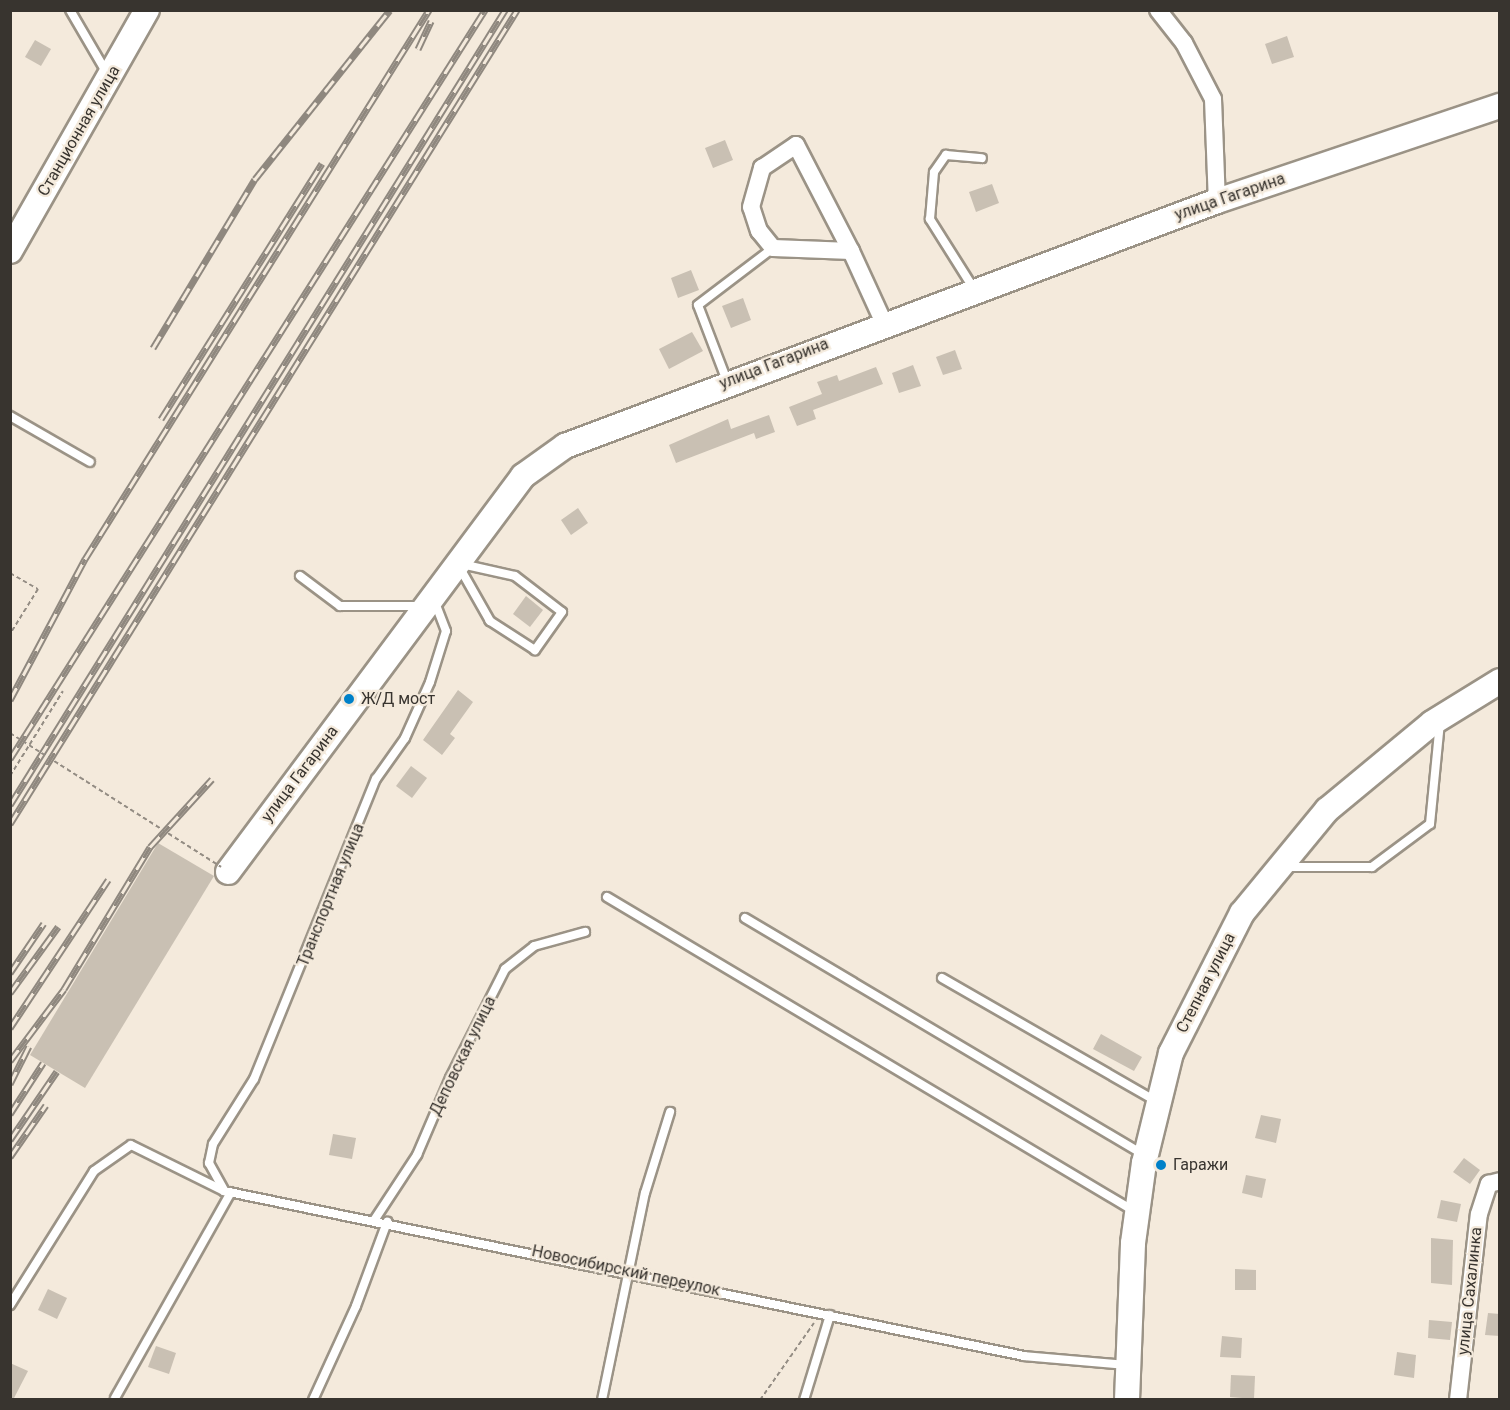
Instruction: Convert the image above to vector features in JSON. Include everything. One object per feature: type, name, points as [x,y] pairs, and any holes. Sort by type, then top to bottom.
[{"type":"street","name":"Станционная улица","points":[[13,241],[147,10]]},
{"type":"street","points":[[1158,10],[1184,43],[1213,99],[1217,201]]},
{"type":"street","name":"улица Гагарина","points":[[224,870],[523,476],[565,446],[884,323],[1217,201],[1500,106]]},
{"type":"street","points":[[851,250],[773,248],[759,231],[751,207],[762,168],[796,145],[851,250],[884,323]]},
{"type":"street","name":"Степная улица","points":[[1128,1400],[1137,1213],[1146,1156],[1171,1053],[1242,913],[1328,810],[1441,717],[1500,681]]},
{"type":"street","name":"улица Сахалинка","points":[[1458,1400],[1479,1215],[1494,1183]]},
{"type":"lane","points":[[70,10],[109,78]]},
{"type":"lane","points":[[974,290],[930,219],[934,172],[946,155],[982,158]]},
{"type":"lane","points":[[727,382],[698,305],[773,248]]},
{"type":"lane","points":[[10,416],[90,462]]},
{"type":"lane","points":[[457,563],[515,576],[562,612],[535,650],[490,621],[457,563]]},
{"type":"lane","points":[[300,576],[340,606],[429,601]]},
{"type":"lane","name":"Транспортная улица","points":[[227,1191],[209,1163],[213,1144],[255,1079],[376,779],[405,738],[430,682],[446,631],[429,601]]},
{"type":"lane","points":[[1280,867],[1372,867],[1430,824],[1441,717]]},
{"type":"lane","points":[[608,897],[1137,1213]]},
{"type":"lane","points":[[745,918],[1146,1156]]},
{"type":"lane","name":"Деповская улица","points":[[375,1219],[417,1155],[505,969],[534,946],[585,932]]},
{"type":"lane","points":[[942,978],[1159,1102]]},
{"type":"lane","points":[[602,1400],[632,1272],[645,1193],[670,1113]]},
{"type":"lane","name":"Новосибирский переулок","points":[[10,1305],[94,1171],[131,1145],[227,1191],[632,1272],[1024,1356],[1130,1365]]},
{"type":"lane","points":[[115,1398],[227,1191]]},
{"type":"lane","points":[[312,1400],[356,1306],[387,1222]]},
{"type":"lane","points":[[804,1400],[826,1314]]},
{"type":"path","points":[[10,573],[38,589],[10,634]]},
{"type":"path","points":[[10,625],[15,627]]},
{"type":"path","points":[[10,776],[63,691]]},
{"type":"path","points":[[10,733],[224,870]]},
{"type":"path","points":[[760,1400],[826,1314]]},
{"type":"building","points":[[1287,36],[1294,57],[1272,64],[1265,44]]},
{"type":"building","points":[[35,40],[51,49],[41,66],[25,57]]},
{"type":"building","points":[[725,140],[733,160],[713,168],[705,148]]},
{"type":"building","points":[[992,184],[999,203],[976,212],[969,192]]},
{"type":"building","points":[[691,270],[699,290],[678,298],[671,278]]},
{"type":"building","points":[[743,298],[751,320],[731,328],[722,306]]},
{"type":"building","points":[[692,332],[703,351],[669,369],[659,349]]},
{"type":"building","points":[[955,350],[962,369],[943,375],[936,357]]},
{"type":"building","points":[[913,365],[921,386],[899,393],[892,373]]},
{"type":"building","points":[[876,367],[883,384],[813,410],[816,419],[797,426],[789,407],[822,394],[817,382],[837,375],[839,381]]},
{"type":"building","points":[[769,415],[775,432],[756,439],[754,433],[676,463],[669,445],[728,419],[731,429]]},
{"type":"building","points":[[578,508],[588,523],[571,535],[561,520]]},
{"type":"building","points":[[526,596],[543,610],[530,627],[513,614]]},
{"type":"building","points":[[458,690],[473,702],[450,734],[455,738],[442,755],[423,740]]},
{"type":"building","points":[[411,766],[427,778],[412,798],[396,786]]},
{"type":"building","points":[[158,843],[214,876],[85,1088],[30,1055]]},
{"type":"building","points":[[1101,1034],[1142,1057],[1134,1071],[1093,1049]]},
{"type":"building","points":[[1261,1115],[1281,1119],[1276,1143],[1255,1138]]},
{"type":"building","points":[[333,1134],[356,1138],[352,1159],[329,1155]]},
{"type":"building","points":[[1464,1158],[1480,1170],[1470,1184],[1453,1172]]},
{"type":"building","points":[[1246,1175],[1266,1179],[1262,1198],[1242,1193]]},
{"type":"building","points":[[1441,1200],[1461,1204],[1457,1222],[1437,1218]]},
{"type":"building","points":[[1431,1238],[1453,1240],[1452,1285],[1431,1283]]},
{"type":"building","points":[[1235,1269],[1256,1270],[1256,1290],[1235,1290]]},
{"type":"building","points":[[48,1289],[67,1298],[57,1319],[38,1310]]},
{"type":"building","points":[[1488,1313],[1500,1314],[1500,1336],[1485,1335]]},
{"type":"building","points":[[1429,1320],[1452,1322],[1450,1340],[1428,1338]]},
{"type":"building","points":[[1222,1336],[1242,1338],[1241,1358],[1220,1357]]},
{"type":"building","points":[[156,1346],[176,1353],[169,1374],[148,1367]]},
{"type":"building","points":[[1397,1352],[1416,1355],[1414,1378],[1394,1375]]},
{"type":"building","points":[[10,1363],[28,1371],[13,1400],[10,1400]]},
{"type":"building","points":[[1231,1375],[1255,1376],[1254,1399],[1230,1397]]},
{"type":"railway","points":[[153,348],[255,179],[390,10]]},
{"type":"railway","points":[[10,700],[85,559],[429,10]]},
{"type":"railway","points":[[10,759],[485,10]]},
{"type":"railway","points":[[10,805],[505,10]]},
{"type":"railway","points":[[10,824],[517,10]]},
{"type":"railway","points":[[418,49],[431,21]]},
{"type":"railway","points":[[161,419],[322,163]]},
{"type":"railway","points":[[10,1061],[64,989],[150,847],[212,779]]},
{"type":"railway","points":[[10,1028],[108,880]]},
{"type":"railway","points":[[10,973],[44,923]]},
{"type":"railway","points":[[10,993],[58,927]]},
{"type":"railway","points":[[10,1084],[29,1046]]},
{"type":"railway","points":[[10,1114],[43,1063]]},
{"type":"railway","points":[[10,1140],[57,1071]]},
{"type":"railway","points":[[10,1157],[46,1105]]},
{"type":"place","name":"Ж/Д мост","points":[[349,699]]},
{"type":"place","name":"Гаражи","points":[[1161,1165]]}]
